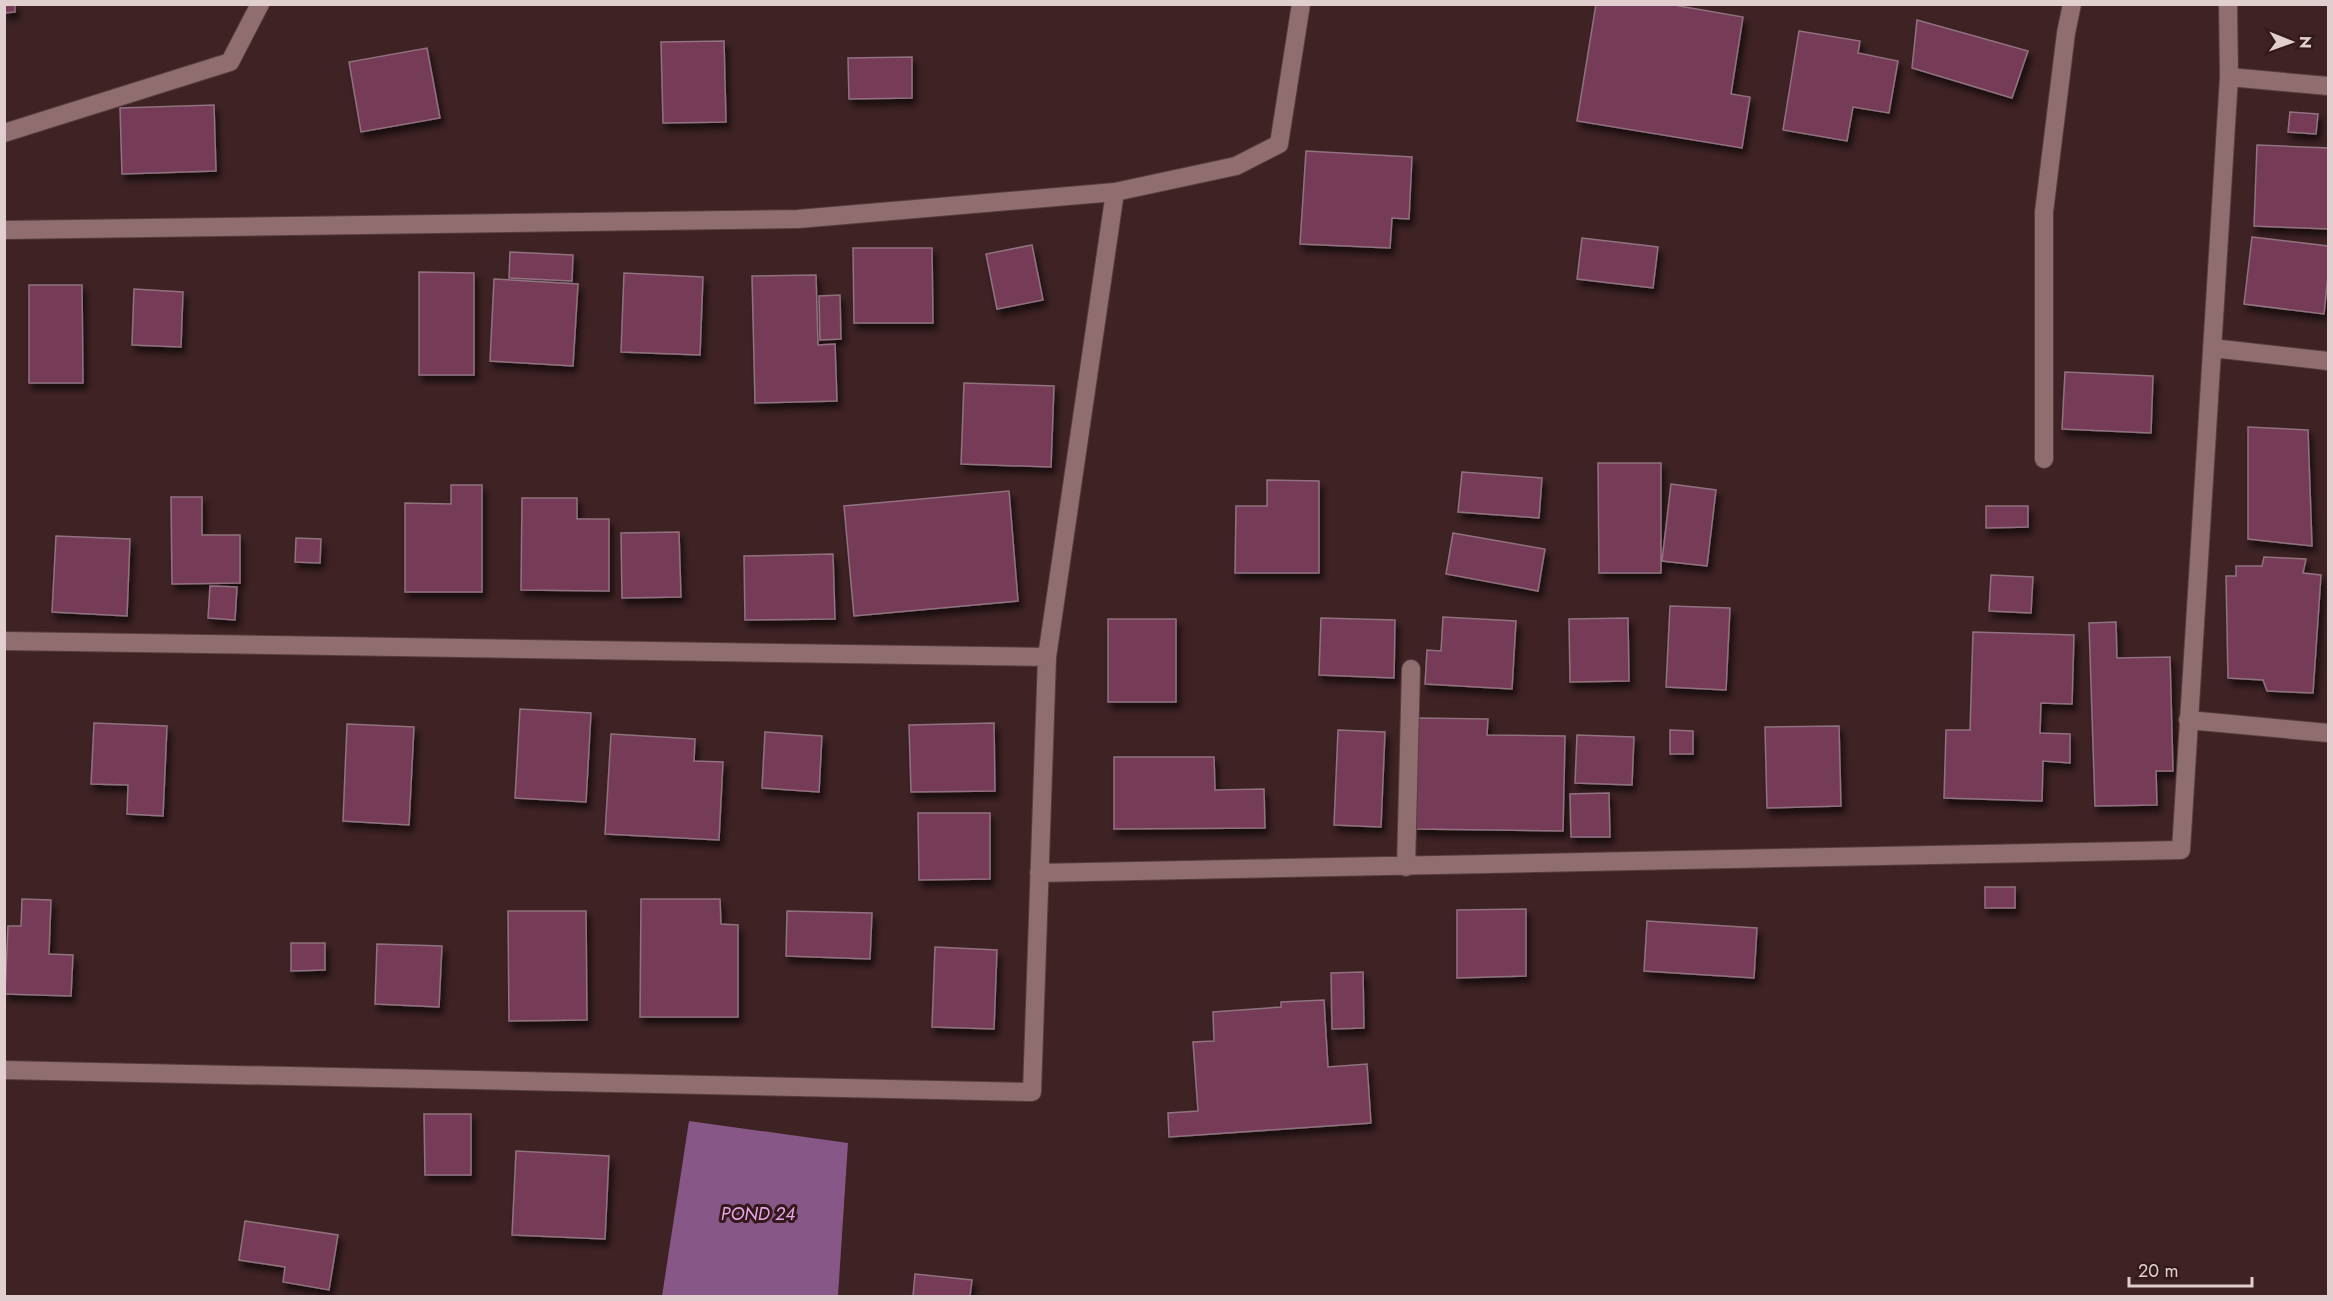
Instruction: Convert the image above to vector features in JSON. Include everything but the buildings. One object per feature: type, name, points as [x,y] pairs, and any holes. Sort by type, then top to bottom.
[{"type":"street","points":[[4,133],[230,62],[260,4]]},
{"type":"street","points":[[4,230],[798,219],[1115,192],[1236,166],[1279,144],[1301,4]]},
{"type":"street","points":[[2044,459],[2044,212],[2066,33],[2072,4]]},
{"type":"street","points":[[1039,873],[2181,850],[2229,76],[2228,4]]},
{"type":"street","points":[[2229,76],[2328,86]]},
{"type":"street","points":[[4,1070],[1032,1092],[1047,657],[1115,192]]},
{"type":"street","points":[[2212,348],[2328,360]]},
{"type":"street","points":[[4,641],[1047,657]]},
{"type":"street","points":[[1406,867],[1412,669]]},
{"type":"street","points":[[2188,720],[2328,733]]},
{"type":"water","name":"POND 24","points":[[689,1121],[848,1143],[838,1296],[662,1296]]}]
